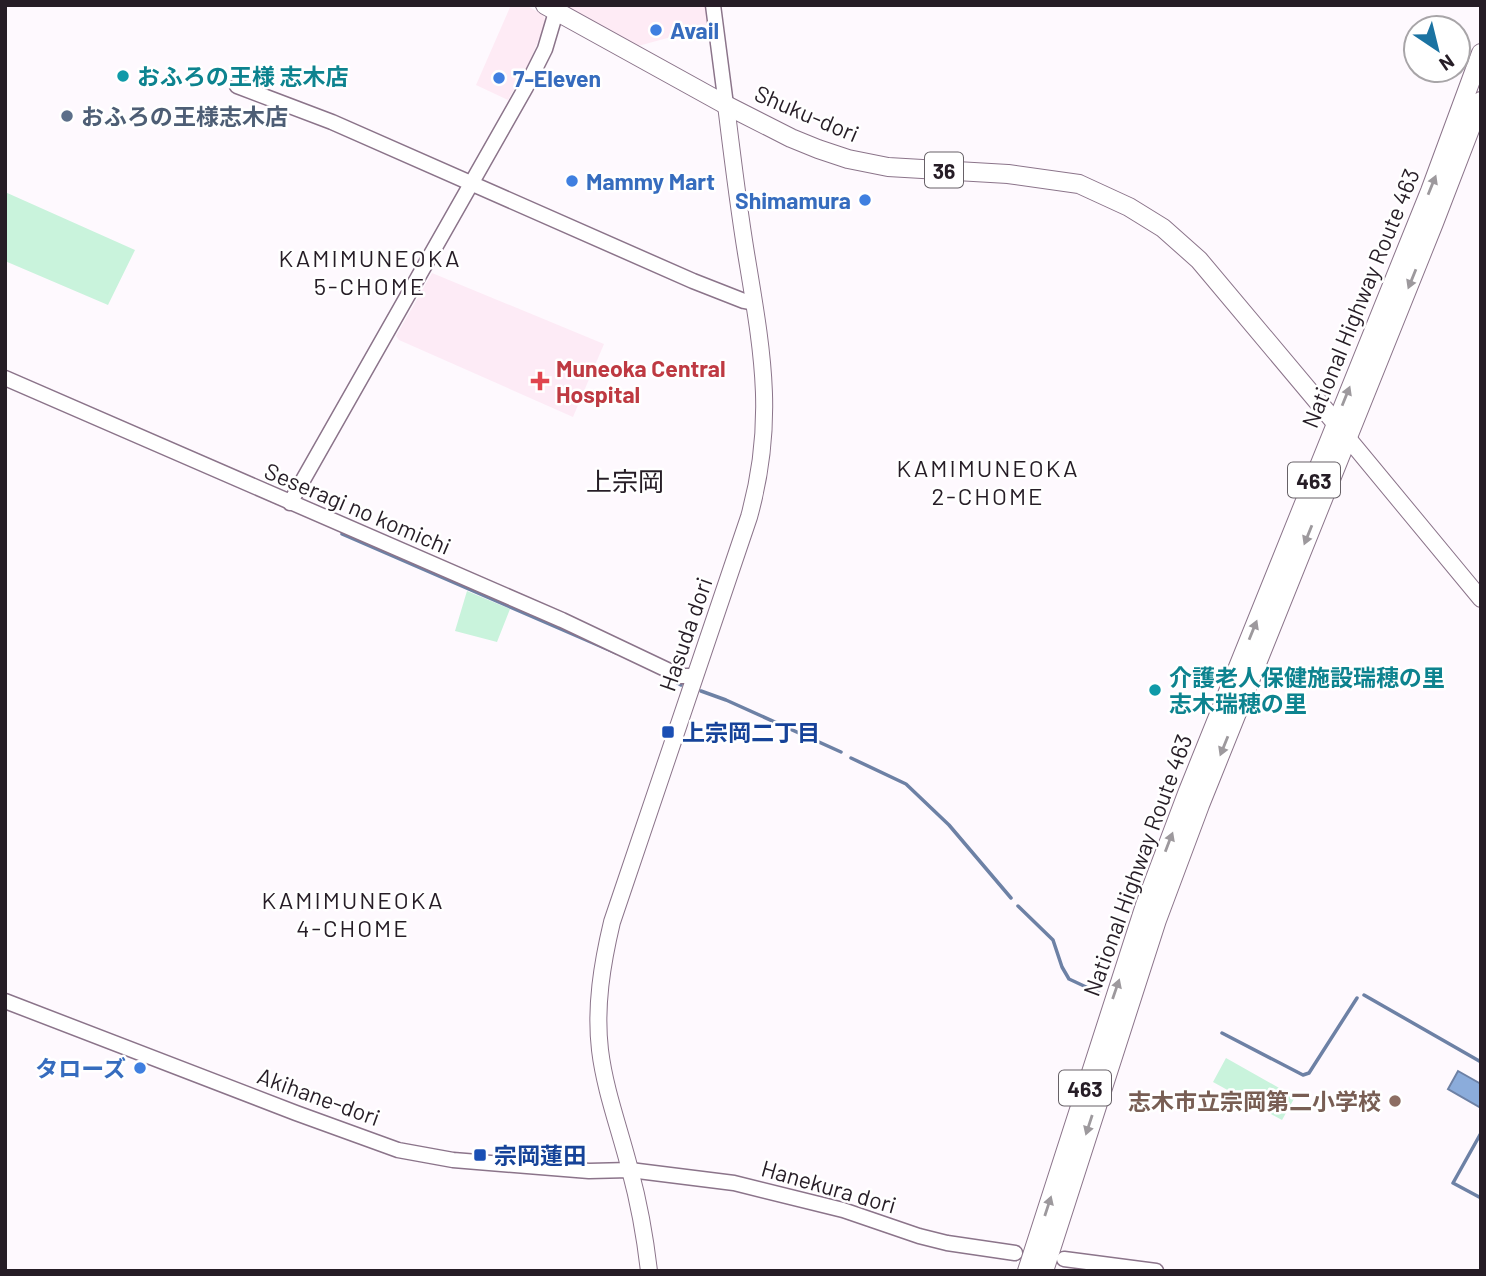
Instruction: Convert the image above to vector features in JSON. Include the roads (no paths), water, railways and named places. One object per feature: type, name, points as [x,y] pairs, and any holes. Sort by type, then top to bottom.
[{"type":"main road","name":"Shuku-dori","points":[[550,8],[790,138],[848,159],[888,167],[1008,174],[1080,184],[1129,207],[1163,228],[1199,260],[1347,437]]},
{"type":"main road","name":"National Highway Route 463","points":[[1027,1271],[1145,905],[1188,791],[1452,134],[1481,53]]},
{"type":"main road","name":"National Highway Route 463","points":[[1044,1271],[1157,920],[1200,805],[1481,101]]},
{"type":"main road","name":"Hasuda dori","points":[[649,1271],[630,1170],[609,1095],[600,1050],[601,969],[612,922],[749,517],[761,458],[764,437],[764,376],[726,105]]},
{"type":"main road","points":[[1347,437],[1481,599]]},
{"type":"street","points":[[713,5],[726,105]]},
{"type":"street","points":[[290,503],[466,181],[526,87],[545,49],[550,8]]},
{"type":"street","points":[[237,86],[332,122],[693,281],[754,303]]},
{"type":"street","name":"Seseragi no komichi","points":[[5,378],[562,620],[680,676],[694,676]]},
{"type":"street","name":"Akihane-dori","points":[[5,1001],[398,1150],[453,1160],[519,1166],[589,1171],[630,1170]]},
{"type":"street","name":"Hanekura dori","points":[[630,1170],[734,1183],[843,1210],[919,1236],[1014,1253]]},
{"type":"street","points":[[1064,1259],[1156,1271]]},
{"type":"water","points":[[1458,1071],[1481,1084],[1481,1108],[1448,1089]]},
{"type":"waterway","points":[[342,534],[616,653]]},
{"type":"waterway","points":[[671,679],[681,685]]},
{"type":"waterway","points":[[701,691],[841,752]]},
{"type":"waterway","points":[[851,758],[906,784],[949,825],[1011,898]]},
{"type":"waterway","points":[[1018,906],[1053,940],[1069,979],[1099,993]]},
{"type":"waterway","points":[[1364,995],[1481,1062]]},
{"type":"waterway","points":[[1222,1033],[1303,1075],[1309,1073],[1357,998]]},
{"type":"waterway","points":[[1481,1133],[1453,1183],[1481,1198]]},
{"type":"place","name":"Avail","points":[[656,30]]},
{"type":"place","name":"おふろの王様 志木店","points":[[123,76]]},
{"type":"place","name":"7-Eleven","points":[[499,78]]},
{"type":"place","name":"おふろの王様志木店","points":[[67,116]]},
{"type":"place","name":"Mammy Mart","points":[[572,181]]},
{"type":"place","name":"Shimamura","points":[[865,200]]},
{"type":"place","name":"Muneoka Central Hospital","points":[[540,381]]},
{"type":"place","name":"介護老人保健施設瑞穂の里 志木瑞穂の里","points":[[1155,690]]},
{"type":"place","name":"上宗岡二丁目","points":[[668,732]]},
{"type":"place","name":"タローズ","points":[[140,1068]]},
{"type":"place","name":"志木市立宗岡第二小学校","points":[[1395,1101]]},
{"type":"place","name":"宗岡蓮田","points":[[480,1155]]},
{"type":"district","name":"KAMIMUNEOKA 5-CHOME","points":[[370,271]]},
{"type":"district","name":"上宗岡","points":[[625,480]]},
{"type":"district","name":"KAMIMUNEOKA 2-CHOME","points":[[988,481]]},
{"type":"district","name":"KAMIMUNEOKA 4-CHOME","points":[[353,913]]}]
